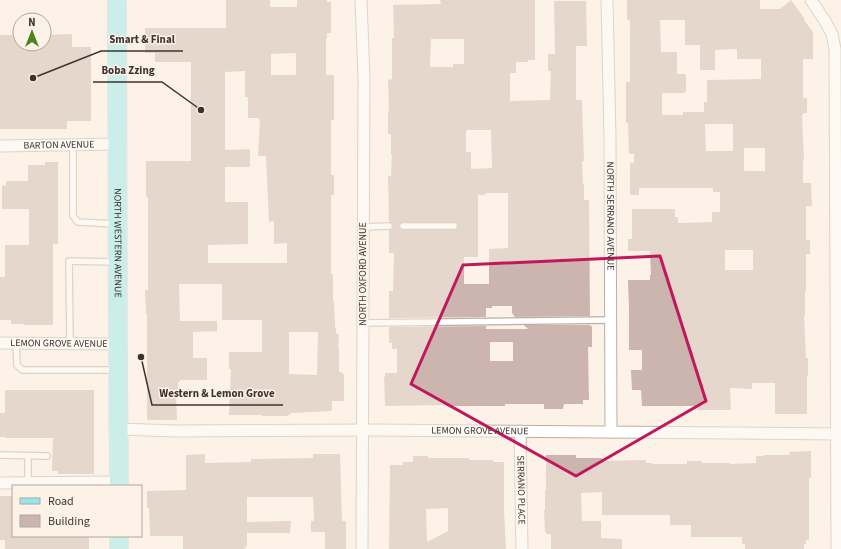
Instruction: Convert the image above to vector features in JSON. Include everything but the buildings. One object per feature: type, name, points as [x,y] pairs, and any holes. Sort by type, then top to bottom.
[{"type":"main road","name":"NORTH WESTERN AVENUE","points":[[117,0],[119,484]]},
{"type":"main road","points":[[119,537],[119,549]]},
{"type":"street","name":"NORTH OXFORD AVENUE","points":[[362,0],[364,77],[362,549]]},
{"type":"street","name":"NORTH SERRANO AVENUE","points":[[608,0],[611,432]]},
{"type":"street","points":[[811,0],[832,34],[835,49],[839,434],[837,549]]},
{"type":"street","name":"BARTON AVENUE","points":[[0,146],[118,144]]},
{"type":"street","name":"LEMON GROVE AVENUE","points":[[0,343],[118,344]]},
{"type":"street","name":"LEMON GROVE AVENUE","points":[[119,430],[362,430],[839,434]]},
{"type":"street","name":"SERRANO PLACE","points":[[520,431],[522,549]]},
{"type":"street","points":[[0,483],[28,482],[119,484]]},
{"type":"lane","points":[[73,145],[73,216],[78,222],[118,225]]},
{"type":"lane","points":[[363,227],[388,226]]},
{"type":"lane","points":[[403,226],[454,226]]},
{"type":"lane","points":[[70,343],[69,261],[118,262]]},
{"type":"lane","points":[[362,322],[611,320]]},
{"type":"lane","points":[[16,343],[17,365],[22,370],[118,370]]},
{"type":"lane","points":[[0,455],[47,456]]},
{"type":"lane","points":[[28,456],[28,482]]},
{"type":"highlighted area","points":[[660,256],[706,401],[576,476],[411,384],[463,265]]},
{"type":"place","name":"Smart & Final","points":[[33,78]]},
{"type":"place","name":"Boba Zzing","points":[[201,110]]},
{"type":"place","name":"Western & Lemon Grove","points":[[141,357]]}]
